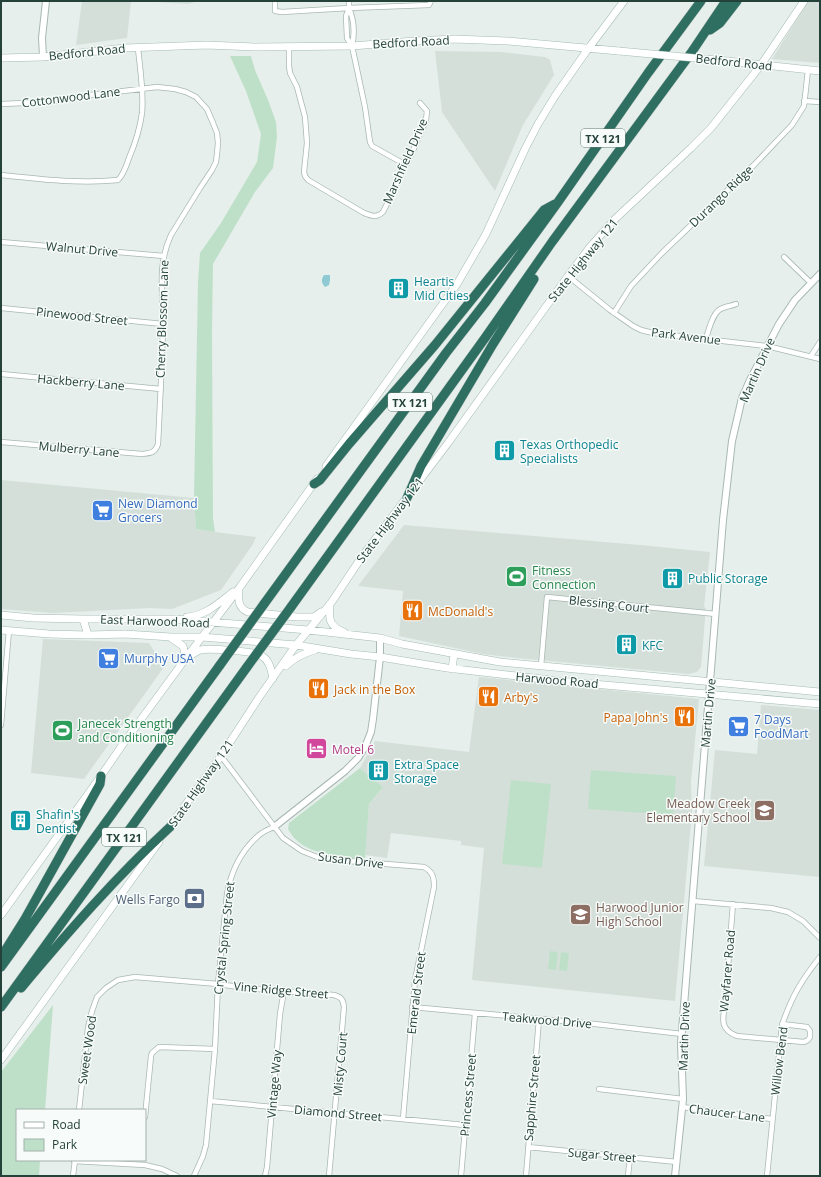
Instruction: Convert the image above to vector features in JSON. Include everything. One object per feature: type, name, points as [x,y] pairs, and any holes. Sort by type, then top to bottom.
[{"type":"highway","points":[[672,39],[693,1]]},
{"type":"highway","name":"TX 121","points":[[1,967],[446,353],[485,303],[672,39],[701,1]]},
{"type":"highway","name":"TX 121","points":[[1,1007],[485,338],[552,242],[627,141],[726,1]]},
{"type":"highway","points":[[704,34],[720,23],[737,1]]},
{"type":"highway","points":[[314,484],[320,480],[349,444],[435,345],[544,210],[558,202]]},
{"type":"highway","points":[[407,498],[421,466],[522,297],[550,255],[552,242]]},
{"type":"highway","points":[[1,957],[25,919],[100,784],[101,776]]},
{"type":"highway","points":[[1,1010],[10,1002],[67,933],[145,850],[170,827]]},
{"type":"main road","points":[[1,915],[123,744],[240,587],[457,284],[486,234],[538,124],[588,48],[624,1]]},
{"type":"main road","name":"State Highway 121","points":[[1,1060],[221,756],[260,696],[296,645],[330,603],[361,558],[407,498],[568,276],[590,247],[615,219],[691,148],[710,128],[761,65],[804,1]]},
{"type":"main road","name":"Bedford Road","points":[[1,58],[43,56],[125,48],[207,45],[352,46],[454,39],[507,41],[588,48],[820,71]]},
{"type":"main road","points":[[240,587],[238,598],[240,605],[248,612],[297,617],[314,617],[319,615],[330,603]]},
{"type":"main road","points":[[174,619],[195,617],[208,611],[240,587]]},
{"type":"main road","points":[[330,603],[330,617],[332,624],[337,629],[354,635]]},
{"type":"main road","name":"East Harwood Road","points":[[1,615],[33,618],[174,619],[308,630]]},
{"type":"main road","points":[[83,619],[88,635]]},
{"type":"main road","name":"East Harwood Road","points":[[1,630],[49,634],[125,634],[171,638],[202,637],[296,645]]},
{"type":"main road","name":"Harwood Road","points":[[308,630],[380,638],[500,662],[820,692]]},
{"type":"main road","points":[[171,638],[183,646],[186,658]]},
{"type":"main road","name":"Harwood Road","points":[[296,645],[452,669],[539,679],[820,704]]},
{"type":"main road","points":[[186,658],[199,650],[249,652],[262,656],[268,662],[273,678],[293,659],[306,652],[317,649]]},
{"type":"main road","points":[[452,669],[454,654]]},
{"type":"main road","points":[[539,679],[541,666]]},
{"type":"main road","points":[[618,686],[623,674]]},
{"type":"main road","points":[[778,701],[779,688]]},
{"type":"street","points":[[43,56],[42,38],[46,1]]},
{"type":"street","points":[[275,1],[275,11],[282,12],[429,5],[431,1]]},
{"type":"street","points":[[349,1],[349,8],[353,17],[354,37],[352,46],[365,108],[370,142],[372,146],[406,165]]},
{"type":"street","name":"Marshfield Drive","points":[[289,46],[290,73],[297,87],[305,117],[307,143],[304,167],[305,176],[308,180],[364,213],[374,216],[380,215],[383,212],[426,120],[427,111],[420,103]]},
{"type":"street","points":[[1,175],[35,179],[103,182],[118,180],[124,174],[137,136],[142,114],[142,89],[138,48]]},
{"type":"street","name":"Durango Ridge","points":[[614,313],[631,286],[662,253],[754,165],[792,125],[804,106],[808,70]]},
{"type":"street","name":"Cherry Blossom Lane","points":[[142,89],[157,87],[175,89],[196,97],[207,109],[217,133],[218,143],[216,162],[166,245],[161,277],[163,324],[158,444],[156,449]]},
{"type":"street","name":"Cottonwood Lane","points":[[1,104],[49,102],[90,95],[142,89]]},
{"type":"street","points":[[804,101],[820,102]]},
{"type":"street","name":"Walnut Drive","points":[[1,242],[164,256]]},
{"type":"street","points":[[784,258],[811,283]]},
{"type":"street","name":"Martin Drive","points":[[675,1176],[682,1107],[682,1034],[723,520],[732,441],[742,398],[767,346],[789,308],[820,274]]},
{"type":"street","name":"Park Avenue","points":[[568,276],[614,313],[641,330],[653,333],[767,346],[820,358]]},
{"type":"street","points":[[706,338],[712,320],[720,309],[736,304]]},
{"type":"street","name":"Pinewood Street","points":[[1,308],[163,324]]},
{"type":"street","points":[[811,356],[820,342]]},
{"type":"street","name":"Hackberry Lane","points":[[1,374],[160,389]]},
{"type":"street","name":"Mulberry Lane","points":[[1,442],[142,454],[149,453],[156,449]]},
{"type":"street","name":"Blessing Court","points":[[541,666],[547,597],[716,614]]},
{"type":"street","points":[[1,725],[9,630]]},
{"type":"street","name":"Crystal Spring Street","points":[[194,1176],[206,1145],[215,1049],[218,984],[229,881],[234,868],[247,847],[258,835],[274,826],[345,771],[358,758],[365,747],[371,732],[373,719],[380,657],[380,638]]},
{"type":"street","name":"Susan Drive","points":[[221,756],[283,838],[302,851],[317,857],[335,860],[424,867],[429,870]]},
{"type":"street","name":"Emerald Street","points":[[402,1119],[415,980],[434,887],[433,875],[429,870]]},
{"type":"street","points":[[693,901],[733,904],[788,912],[803,921],[820,938]]},
{"type":"street","name":"Wayfarer Road","points":[[733,904],[722,1017],[723,1023],[728,1031],[737,1036],[780,1039]]},
{"type":"street","name":"Willow Bend","points":[[767,1176],[782,1024],[797,988],[820,957]]},
{"type":"street","name":"Vine Ridge Street","points":[[121,979],[135,977],[218,984],[334,995],[344,1000]]},
{"type":"street","name":"Sweet Wood","points":[[79,1109],[88,1028],[92,1011],[98,997],[106,988],[121,979]]},
{"type":"street","name":"Vintage Way","points":[[265,1176],[280,1014],[284,991]]},
{"type":"street","name":"Misty Court","points":[[330,1176],[344,1000]]},
{"type":"street","name":"Teakwood Drive","points":[[412,1007],[595,1024],[682,1034]]},
{"type":"street","name":"Princess Street","points":[[460,1176],[475,1014]]},
{"type":"street","name":"Sapphire Street","points":[[526,1176],[539,1019]]},
{"type":"street","points":[[780,1039],[804,1042],[809,1039],[811,1035],[807,1027],[782,1024]]},
{"type":"street","points":[[146,1109],[152,1052],[159,1047],[215,1049]]},
{"type":"street","points":[[599,1089],[682,1099]]},
{"type":"street","name":"Diamond Street","points":[[210,1101],[465,1125]]},
{"type":"street","name":"Chaucer Lane","points":[[682,1107],[772,1119]]},
{"type":"street","name":"Sugar Street","points":[[528,1147],[677,1162]]},
{"type":"street","points":[[628,1176],[630,1157]]},
{"type":"street","points":[[73,1176],[75,1161]]},
{"type":"street","points":[[108,1161],[141,1162],[177,1176]]},
{"type":"shaded area","points":[[82,1],[131,1],[127,38],[76,45]]},
{"type":"shaded area","points":[[142,1],[198,1],[188,4]]},
{"type":"shaded area","points":[[808,1],[820,1],[820,63],[772,59]]},
{"type":"shaded area","points":[[435,51],[501,52],[545,57],[550,60],[554,75],[523,125],[495,191],[442,112]]},
{"type":"shaded area","points":[[1,480],[194,498],[196,529],[256,537],[253,544],[221,590],[172,609],[150,608],[53,613],[1,609]]},
{"type":"shaded area","points":[[404,525],[710,552],[704,607],[706,608],[701,667],[697,672],[688,674],[517,658],[483,654],[399,636],[403,591],[358,586]]},
{"type":"shaded area","points":[[43,639],[149,643],[164,667],[84,779],[31,773]]},
{"type":"shaded area","name":"Harwood Junior High School","points":[[479,677],[699,699],[691,782],[692,812],[675,1001],[472,980],[484,848],[461,845],[461,841],[391,833],[387,858],[365,855],[369,804],[383,787],[360,768],[375,741],[469,752]]},
{"type":"shaded area","name":"Meadow Creek Elementary School","points":[[761,705],[820,710],[820,877],[704,866],[715,750],[757,754]]},
{"type":"green space","points":[[230,56],[251,56],[255,70],[276,122],[277,137],[273,168],[255,192],[213,264],[213,518],[215,532],[196,529],[194,498],[198,282],[200,253],[221,223],[257,162],[261,134],[246,91]]},
{"type":"green space","points":[[360,768],[383,787],[369,804],[365,859],[322,853],[311,849],[294,838],[288,829],[289,823]]},
{"type":"green space","points":[[591,770],[676,776],[673,815],[588,809]]},
{"type":"green space","points":[[511,780],[551,784],[542,868],[502,864]]},
{"type":"green space","points":[[550,951],[558,952],[556,970],[548,969]]},
{"type":"green space","points":[[561,952],[569,953],[567,971],[559,970]]},
{"type":"green space","points":[[53,1005],[45,1109],[16,1109],[16,1161],[40,1161],[39,1176],[1,1176],[1,1072]]},
{"type":"water","points":[[324,275],[330,275],[329,285],[325,287],[322,281]]},
{"type":"place","name":"Heartis Mid Cities","points":[[398,288]]},
{"type":"place","name":"Texas Orthopedic Specialists","points":[[505,451]]},
{"type":"place","name":"New Diamond Grocers","points":[[102,510]]},
{"type":"place","name":"Fitness Connection","points":[[517,577]]},
{"type":"place","name":"Public Storage","points":[[672,578]]},
{"type":"place","name":"McDonald's","points":[[413,611]]},
{"type":"place","name":"KFC","points":[[626,645]]},
{"type":"place","name":"Murphy USA","points":[[108,658]]},
{"type":"place","name":"Jack in the Box","points":[[318,689]]},
{"type":"place","name":"Arby's","points":[[488,697]]},
{"type":"place","name":"Papa John's","points":[[684,717]]},
{"type":"place","name":"7 Days FoodMart","points":[[739,726]]},
{"type":"place","name":"Janecek Strength and Conditioning","points":[[63,730]]},
{"type":"place","name":"Motel 6","points":[[317,749]]},
{"type":"place","name":"Extra Space Storage","points":[[379,771]]},
{"type":"place","name":"Meadow Creek Elementary School","points":[[765,810]]},
{"type":"place","name":"Shafin's Dentist","points":[[21,821]]},
{"type":"place","name":"Wells Fargo","points":[[195,899]]},
{"type":"place","name":"Harwood Junior High School","points":[[581,914]]}]
